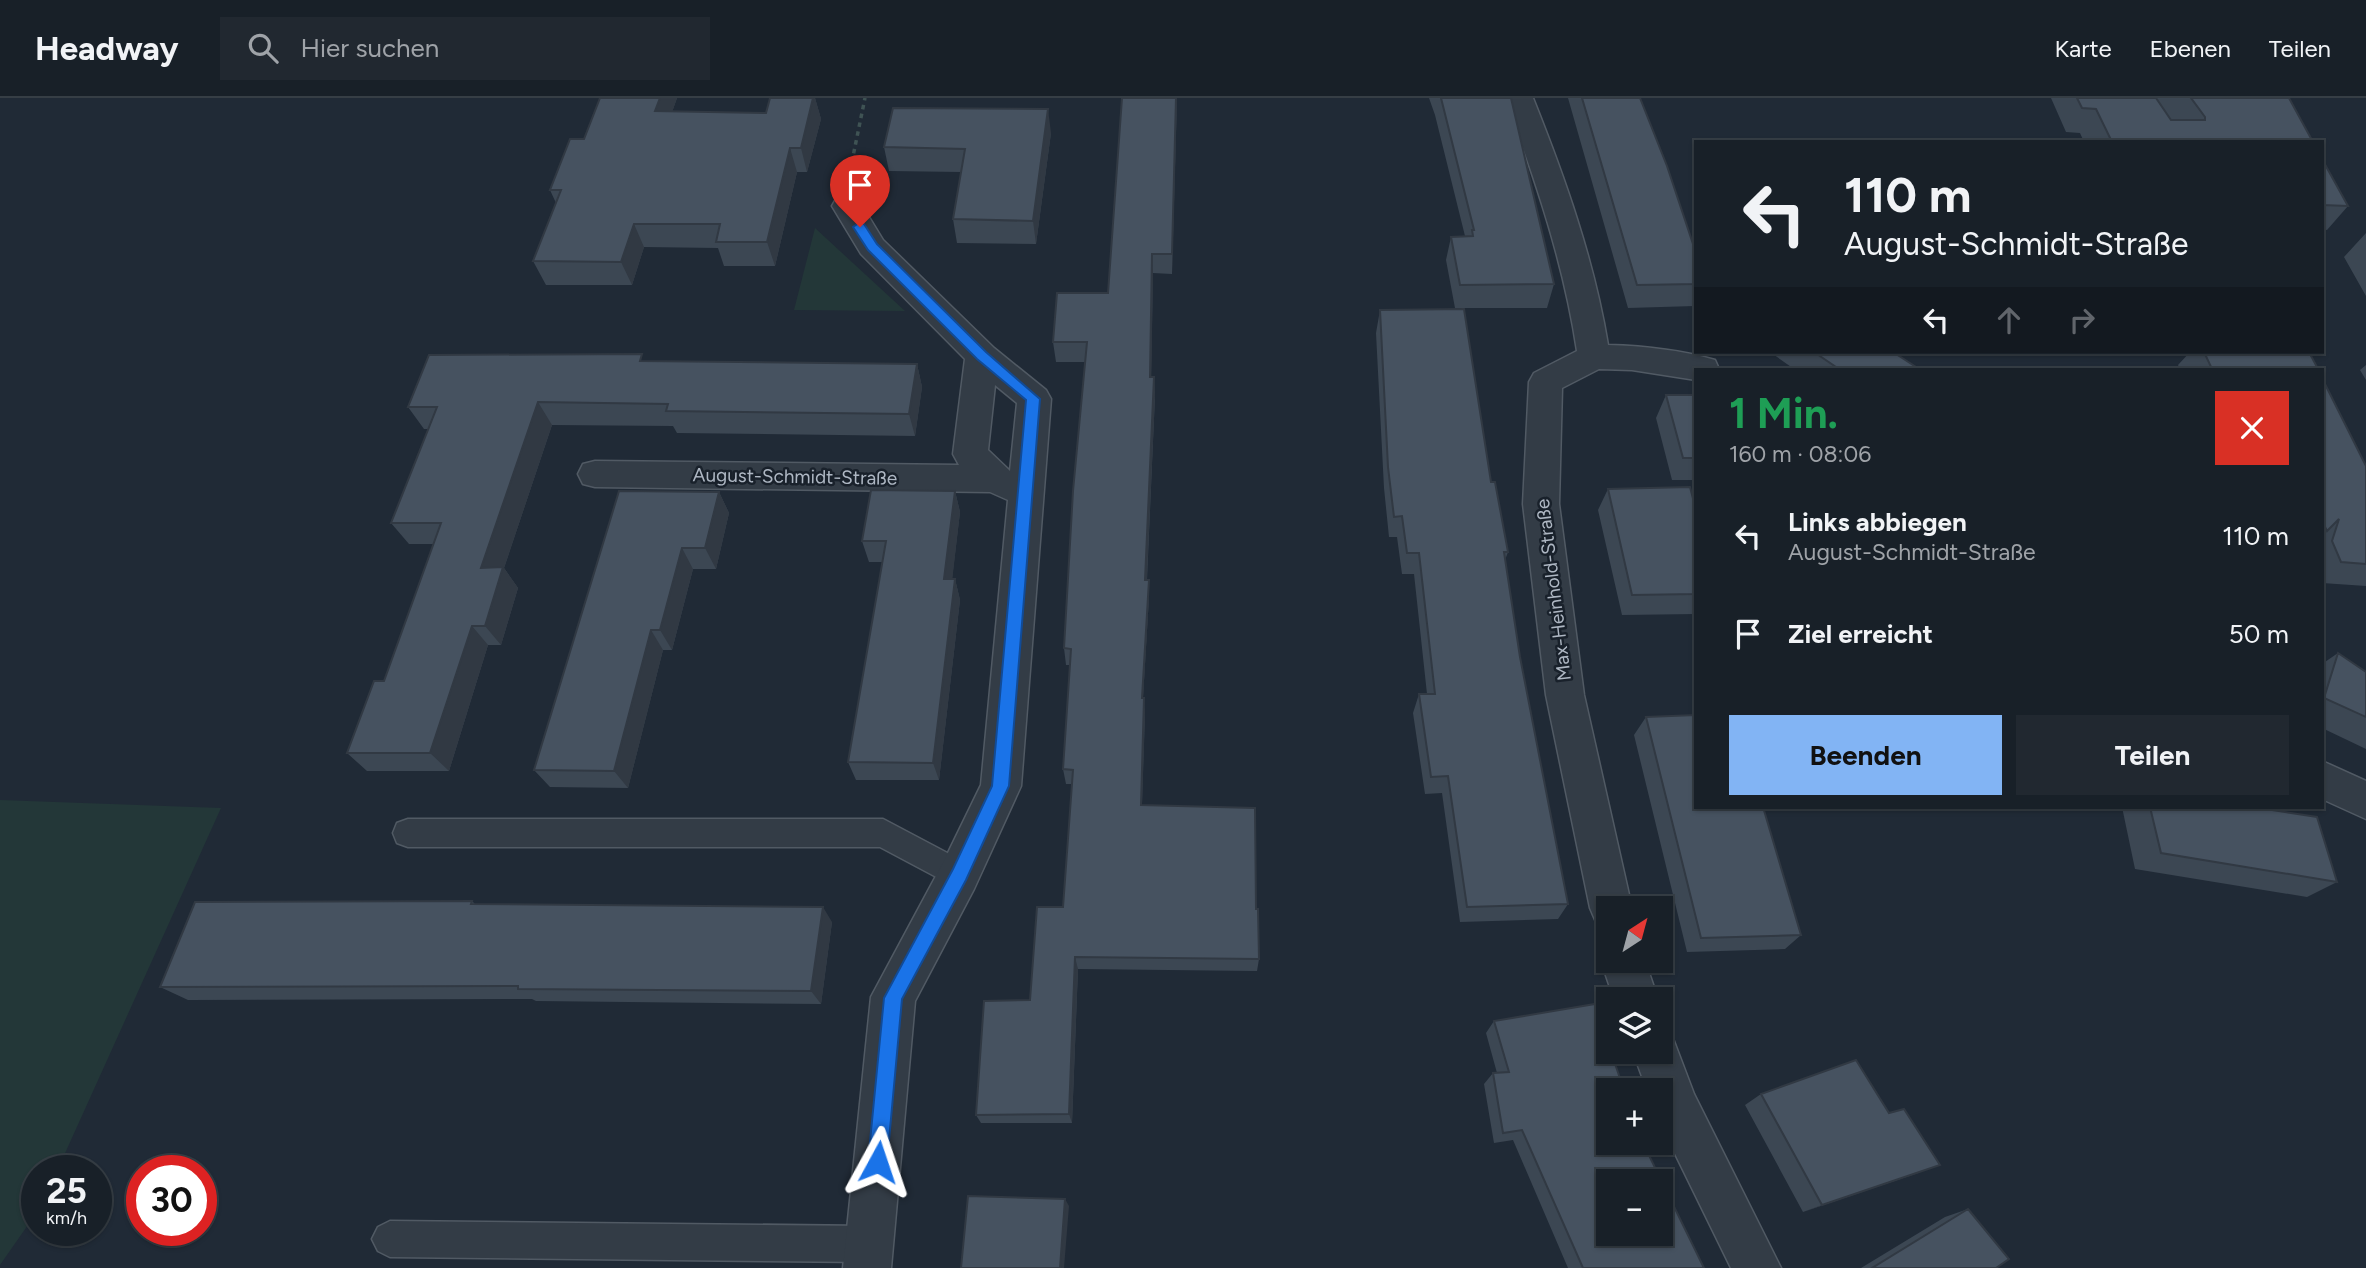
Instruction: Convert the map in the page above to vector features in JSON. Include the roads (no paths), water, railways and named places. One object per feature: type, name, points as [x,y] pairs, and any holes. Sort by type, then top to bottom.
[{"type":"street","points":[[1519,98],[1545,168],[1588,313],[1594,357],[1632,358],[1697,368]]},
{"type":"street","points":[[847,206],[872,247],[982,356],[1034,399],[1001,786],[960,875],[893,998],[868,1256]]},
{"type":"street","points":[[982,356],[970,454],[995,478],[1025,497]]},
{"type":"street","name":"Max-Heinhold-Straße","points":[[1594,357],[1546,382],[1541,504],[1565,695],[1608,896]]},
{"type":"street","name":"August-Schmidt-Straße","points":[[595,474],[995,478]]},
{"type":"street","points":[[2324,780],[2366,801]]},
{"type":"street","points":[[1660,1064],[1675,1105],[1757,1268]]},
{"type":"lane","points":[[408,833],[883,832],[960,875]]},
{"type":"lane","points":[[390,1239],[868,1256]]}]
